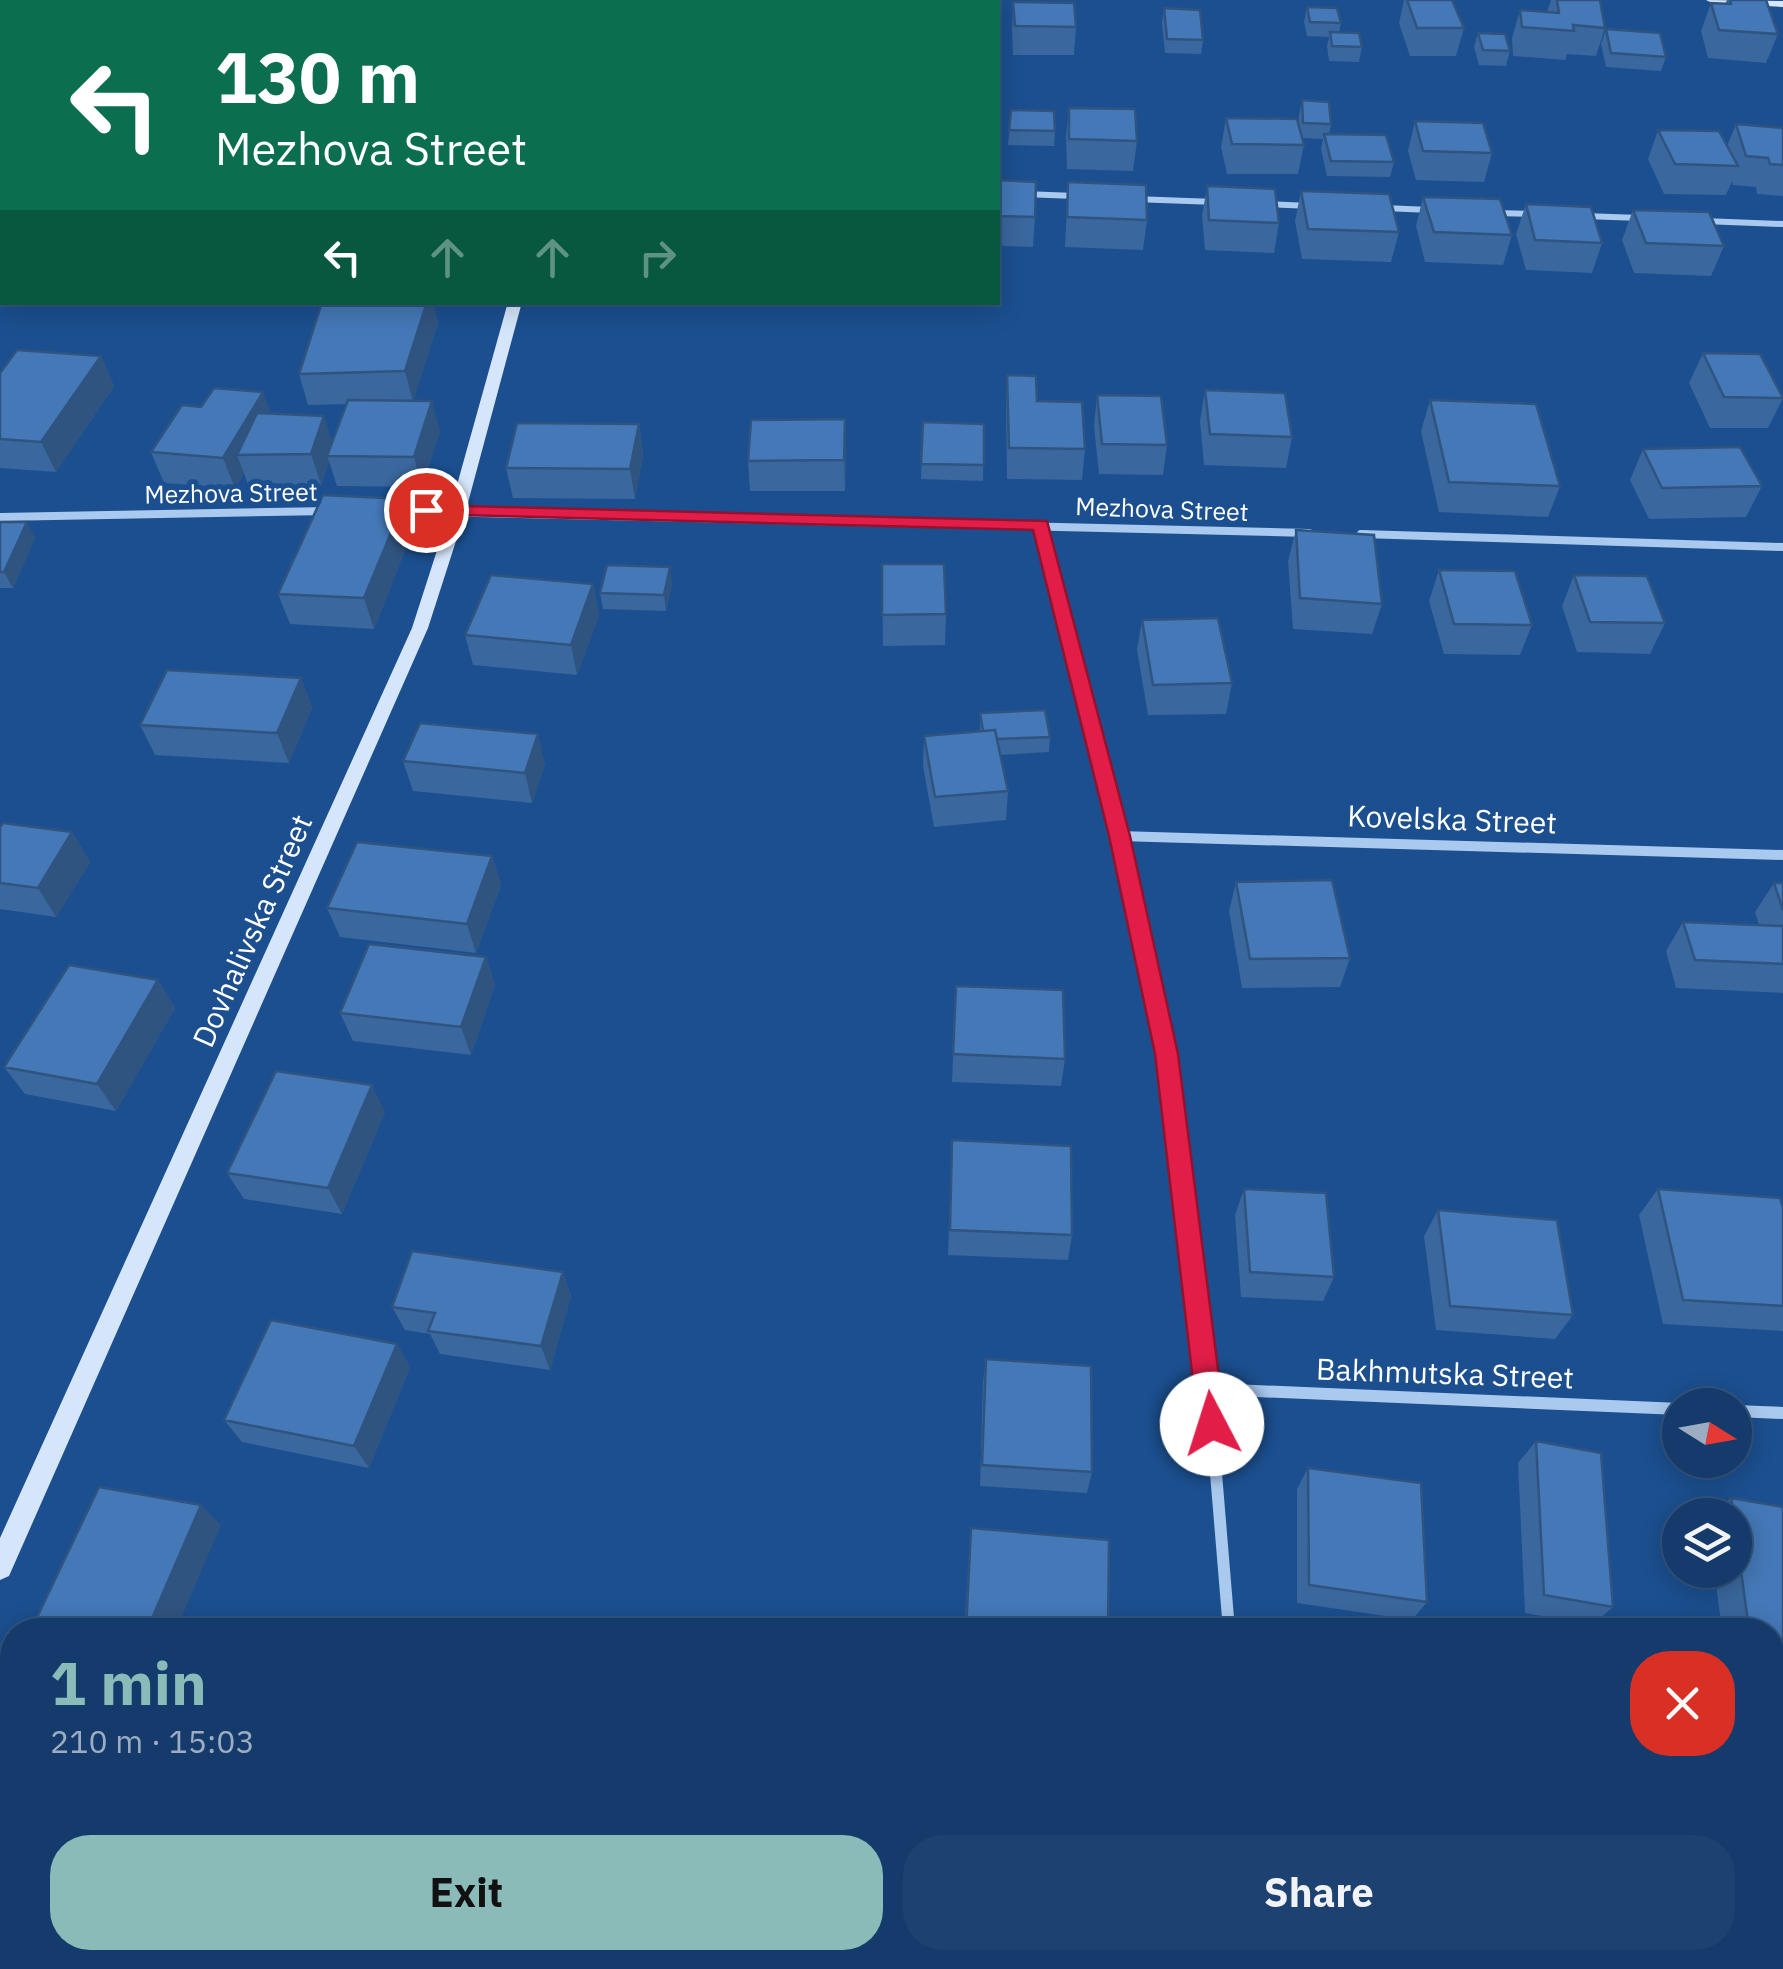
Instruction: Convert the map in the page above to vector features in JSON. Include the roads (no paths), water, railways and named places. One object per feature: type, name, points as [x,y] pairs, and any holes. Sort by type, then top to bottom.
[{"type":"street","points":[[1712,0],[1783,4]]},
{"type":"street","points":[[1000,193],[1096,197]]},
{"type":"street","points":[[1115,198],[1233,202]]},
{"type":"street","points":[[1253,203],[1331,206]]},
{"type":"street","points":[[1370,208],[1449,211]]},
{"type":"street","points":[[1488,212],[1547,215]]},
{"type":"street","points":[[1567,216],[1646,218]]},
{"type":"street","points":[[1685,220],[1783,224]]},
{"type":"street","name":"Dovhalivska Street","points":[[0,1567],[420,628],[458,510],[514,305]]},
{"type":"street","name":"Mezhova Street","points":[[0,517],[346,511]]},
{"type":"street","name":"Mezhova Street","points":[[384,511],[1314,533]]},
{"type":"street","points":[[1040,525],[1119,836],[1166,1054],[1209,1389],[1228,1618]]},
{"type":"street","points":[[1353,534],[1783,546]]},
{"type":"street","name":"Kovelska Street","points":[[1119,836],[1783,855]]},
{"type":"street","name":"Bakhmutska Street","points":[[1209,1389],[1662,1408]]},
{"type":"street","points":[[1752,1412],[1783,1413]]}]
